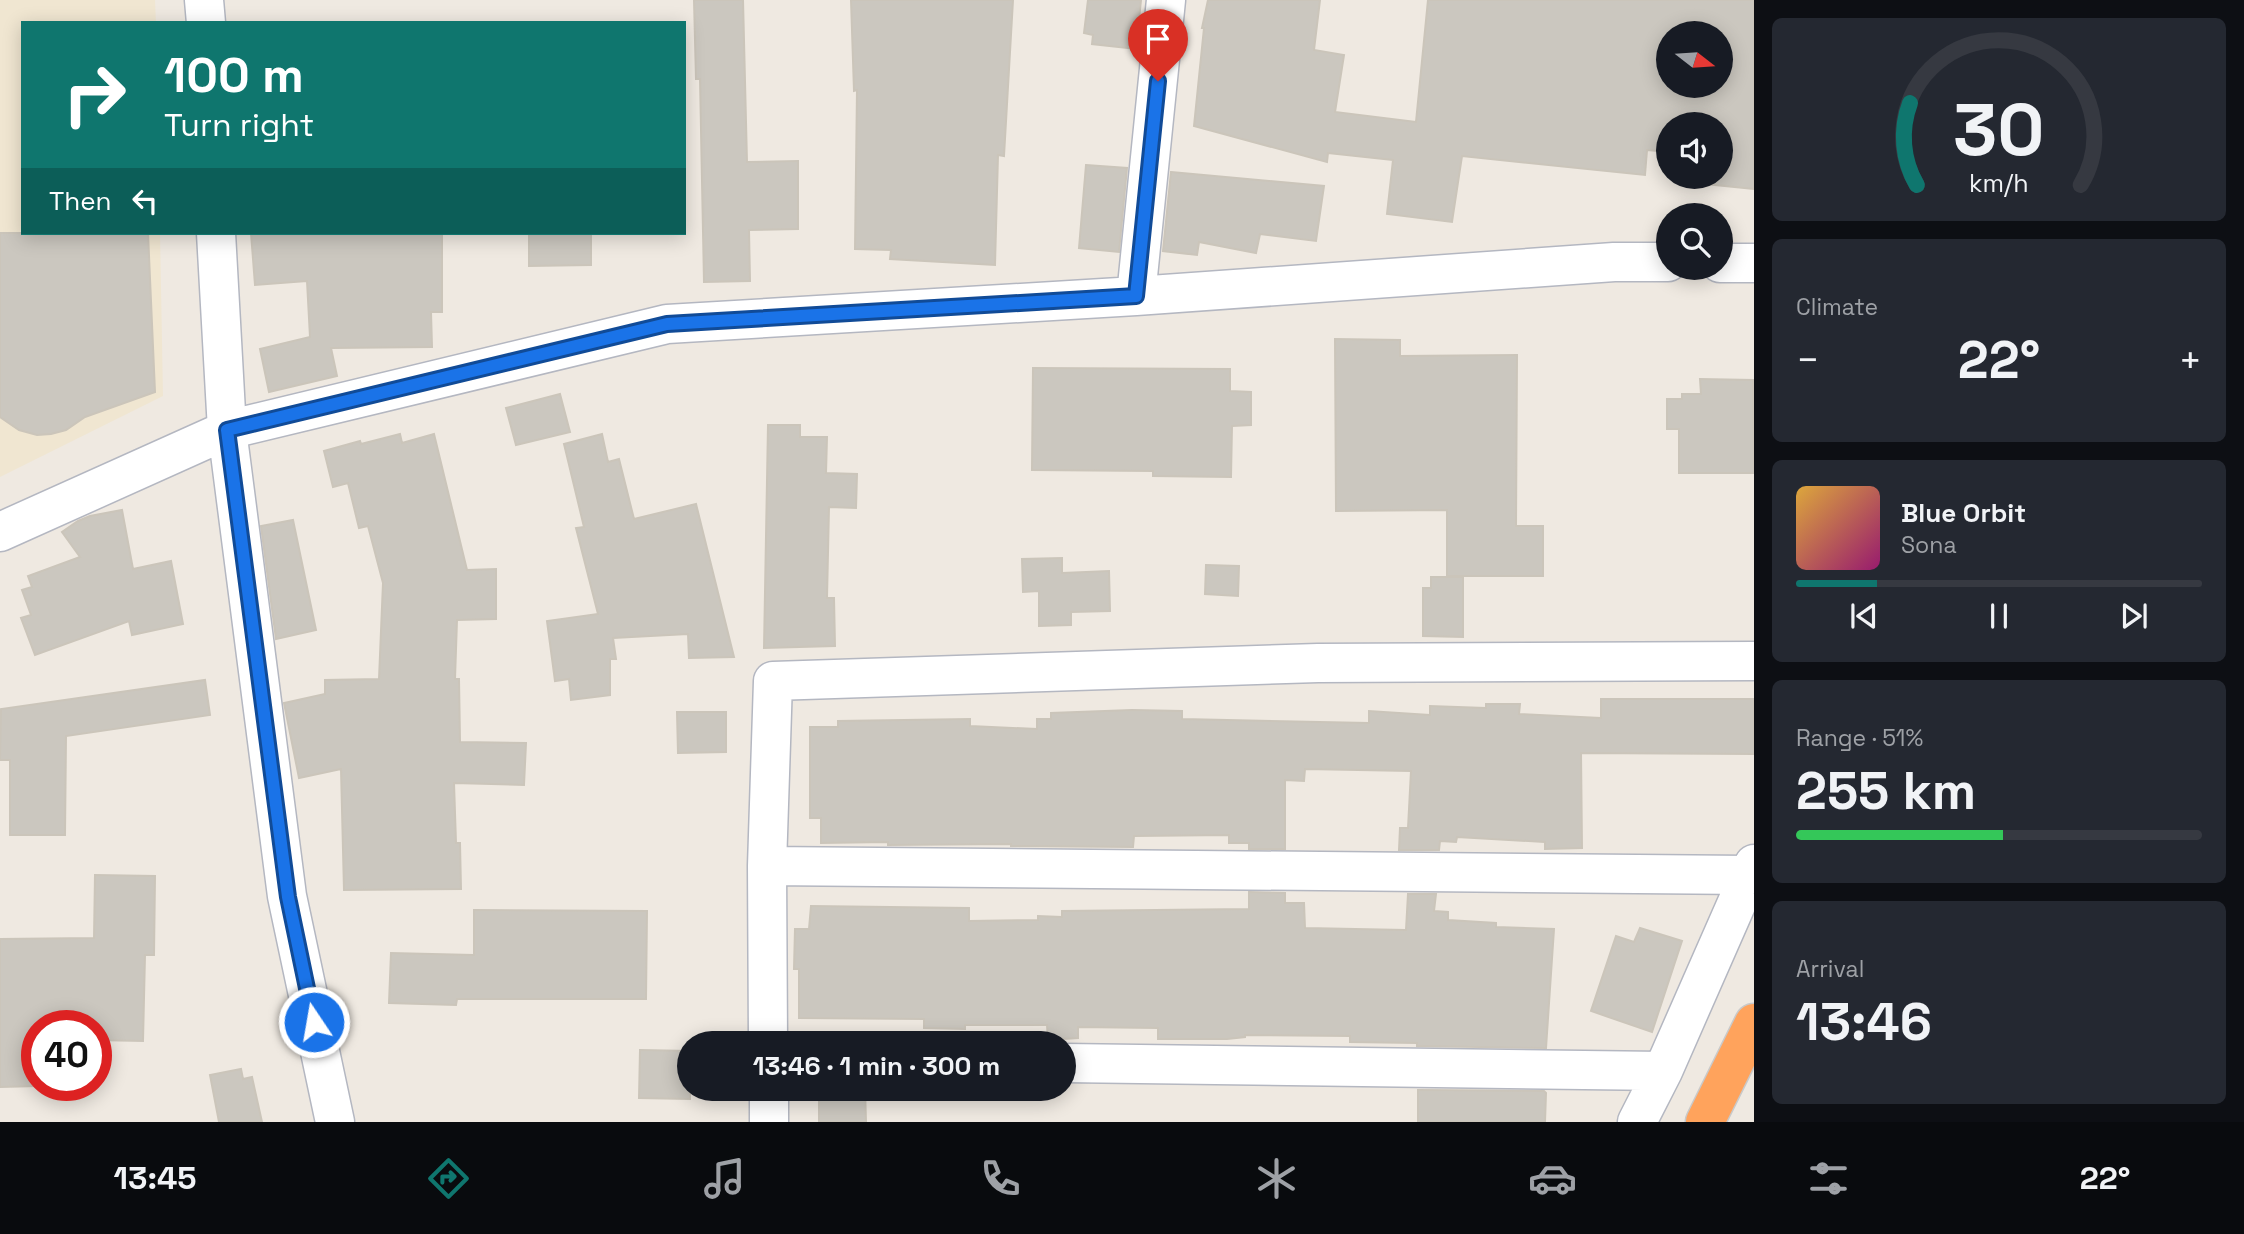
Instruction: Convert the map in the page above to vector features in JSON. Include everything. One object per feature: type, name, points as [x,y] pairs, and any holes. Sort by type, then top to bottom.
[{"type":"highway","points":[[1705,1122],[1754,1023]]},
{"type":"street","points":[[204,0],[206,21]]},
{"type":"street","points":[[1136,296],[1166,0]]},
{"type":"street","points":[[216,235],[227,430],[288,897],[335,1122]]},
{"type":"street","points":[[0,532],[227,430],[667,324],[1136,296],[1614,262],[1656,262]]},
{"type":"street","points":[[1733,263],[1754,263]]},
{"type":"street","points":[[768,1031],[767,866],[773,681],[1318,663],[1754,661]]},
{"type":"street","points":[[767,866],[1751,870],[1663,1071],[1637,1122]]},
{"type":"street","points":[[1076,1063],[1663,1071]]},
{"type":"street","points":[[769,1101],[769,1122]]},
{"type":"shaded area","points":[[0,0],[155,0],[156,21],[21,21],[21,235],[160,235],[163,396],[0,477]]},
{"type":"building","points":[[694,0],[743,0],[747,162],[798,161],[798,229],[749,230],[750,281],[704,282],[700,79],[696,79]]},
{"type":"building","points":[[851,0],[1013,0],[1004,156],[998,155],[995,265],[890,259],[891,250],[855,249],[857,90],[854,91]]},
{"type":"building","points":[[1088,0],[1141,0],[1136,49],[1092,44],[1093,35],[1084,33]]},
{"type":"building","points":[[1208,0],[1320,0],[1314,50],[1344,55],[1335,112],[1416,122],[1428,0],[1754,0],[1754,189],[1733,187],[1733,112],[1656,112],[1656,151],[1647,150],[1645,175],[1462,156],[1452,222],[1387,214],[1393,160],[1328,153],[1327,162],[1194,126]]},
{"type":"building","points":[[1086,165],[1127,168],[1119,252],[1079,248]]},
{"type":"building","points":[[1171,172],[1324,186],[1316,241],[1260,234],[1256,253],[1199,242],[1197,255],[1163,251]]},
{"type":"building","points":[[0,233],[148,235],[155,392],[85,417],[66,430],[51,434],[37,435],[19,430],[0,417]]},
{"type":"building","points":[[251,235],[442,235],[442,312],[431,312],[432,347],[331,348],[337,376],[269,392],[260,349],[310,337],[307,281],[255,285]]},
{"type":"building","points":[[529,235],[591,235],[591,265],[529,266]]},
{"type":"building","points":[[1335,339],[1400,340],[1400,356],[1517,355],[1516,526],[1543,526],[1543,576],[1447,576],[1447,510],[1336,511]]},
{"type":"building","points":[[1033,368],[1230,369],[1230,391],[1251,392],[1251,425],[1232,426],[1231,477],[1153,476],[1153,471],[1032,470]]},
{"type":"building","points":[[1700,379],[1753,380],[1754,473],[1679,473],[1679,429],[1667,429],[1667,399],[1682,399],[1682,394],[1701,394]]},
{"type":"building","points":[[560,394],[570,432],[516,445],[506,408]]},
{"type":"building","points":[[768,425],[800,425],[800,437],[827,437],[826,473],[857,474],[856,508],[829,507],[827,598],[834,598],[835,646],[764,648]]},
{"type":"building","points":[[400,434],[402,443],[434,434],[467,570],[496,569],[496,619],[457,620],[455,679],[459,679],[460,742],[526,743],[524,785],[454,783],[461,889],[344,890],[341,769],[299,778],[284,703],[325,694],[325,680],[379,679],[383,583],[368,526],[359,528],[348,483],[333,487],[324,451]]},
{"type":"building","points":[[602,434],[608,462],[619,459],[634,519],[696,504],[734,657],[689,658],[688,634],[613,638],[616,659],[610,659],[610,695],[571,700],[569,679],[555,681],[547,621],[598,614],[576,528],[584,527],[564,444]]},
{"type":"building","points":[[122,510],[133,569],[171,561],[183,624],[132,635],[129,621],[35,655],[21,618],[31,615],[22,590],[32,587],[28,576],[80,557],[62,532],[90,516]]},
{"type":"building","points":[[293,520],[316,630],[276,639],[261,526]]},
{"type":"building","points":[[1062,558],[1062,573],[1109,571],[1110,611],[1071,612],[1071,625],[1039,626],[1039,591],[1023,592],[1022,559]]},
{"type":"building","points":[[1206,565],[1239,566],[1238,596],[1205,594]]},
{"type":"building","points":[[1431,577],[1463,577],[1463,637],[1423,636],[1423,588],[1431,588]]},
{"type":"building","points":[[205,680],[210,715],[66,736],[65,835],[10,835],[10,760],[0,760],[1,709]]},
{"type":"building","points":[[1601,699],[1754,699],[1754,754],[1581,753],[1582,848],[1545,849],[1545,842],[1457,837],[1456,842],[1440,841],[1439,850],[1399,850],[1400,828],[1408,828],[1411,771],[1305,769],[1304,781],[1285,780],[1285,849],[1249,849],[1249,843],[1229,843],[1229,835],[1134,836],[1133,847],[821,843],[821,818],[810,818],[810,727],[838,727],[838,721],[970,719],[970,726],[1037,729],[1037,719],[1051,719],[1051,713],[1132,710],[1182,711],[1182,719],[1369,723],[1369,711],[1430,715],[1430,706],[1486,708],[1486,704],[1520,704],[1519,714],[1601,718]]},
{"type":"building","points":[[677,712],[726,712],[726,752],[678,753]]},
{"type":"building","points":[[95,875],[155,876],[154,955],[145,955],[143,1041],[112,1040],[112,1010],[21,1010],[21,1086],[0,1087],[0,939],[94,938]]},
{"type":"building","points":[[1249,892],[1285,893],[1285,903],[1304,903],[1305,928],[1406,930],[1408,894],[1436,894],[1434,911],[1448,912],[1448,920],[1496,923],[1496,927],[1554,929],[1546,1048],[1350,1042],[1350,1036],[1245,1035],[1227,1039],[1158,1039],[1158,1028],[1078,1027],[1076,1038],[1076,1031],[1047,1031],[1047,1025],[924,1028],[924,1019],[799,1018],[799,969],[794,969],[795,929],[809,929],[811,906],[969,908],[969,921],[1038,920],[1038,916],[1062,917],[1062,911],[1249,909]]},
{"type":"building","points":[[474,910],[647,911],[646,999],[457,999],[456,1005],[389,1003],[391,953],[474,955]]},
{"type":"building","points":[[1640,928],[1682,941],[1652,1032],[1591,1011],[1616,936],[1634,942]]},
{"type":"building","points":[[640,1050],[677,1051],[677,1099],[639,1098]]},
{"type":"building","points":[[241,1069],[243,1079],[252,1077],[262,1122],[219,1122],[210,1075]]},
{"type":"building","points":[[1418,1090],[1544,1091],[1545,1122],[1418,1122]]},
{"type":"building","points":[[819,1101],[865,1101],[866,1122],[819,1122]]},
{"type":"route","points":[[314,1022],[288,897],[227,430],[667,324],[1136,296],[1158,81]]}]
